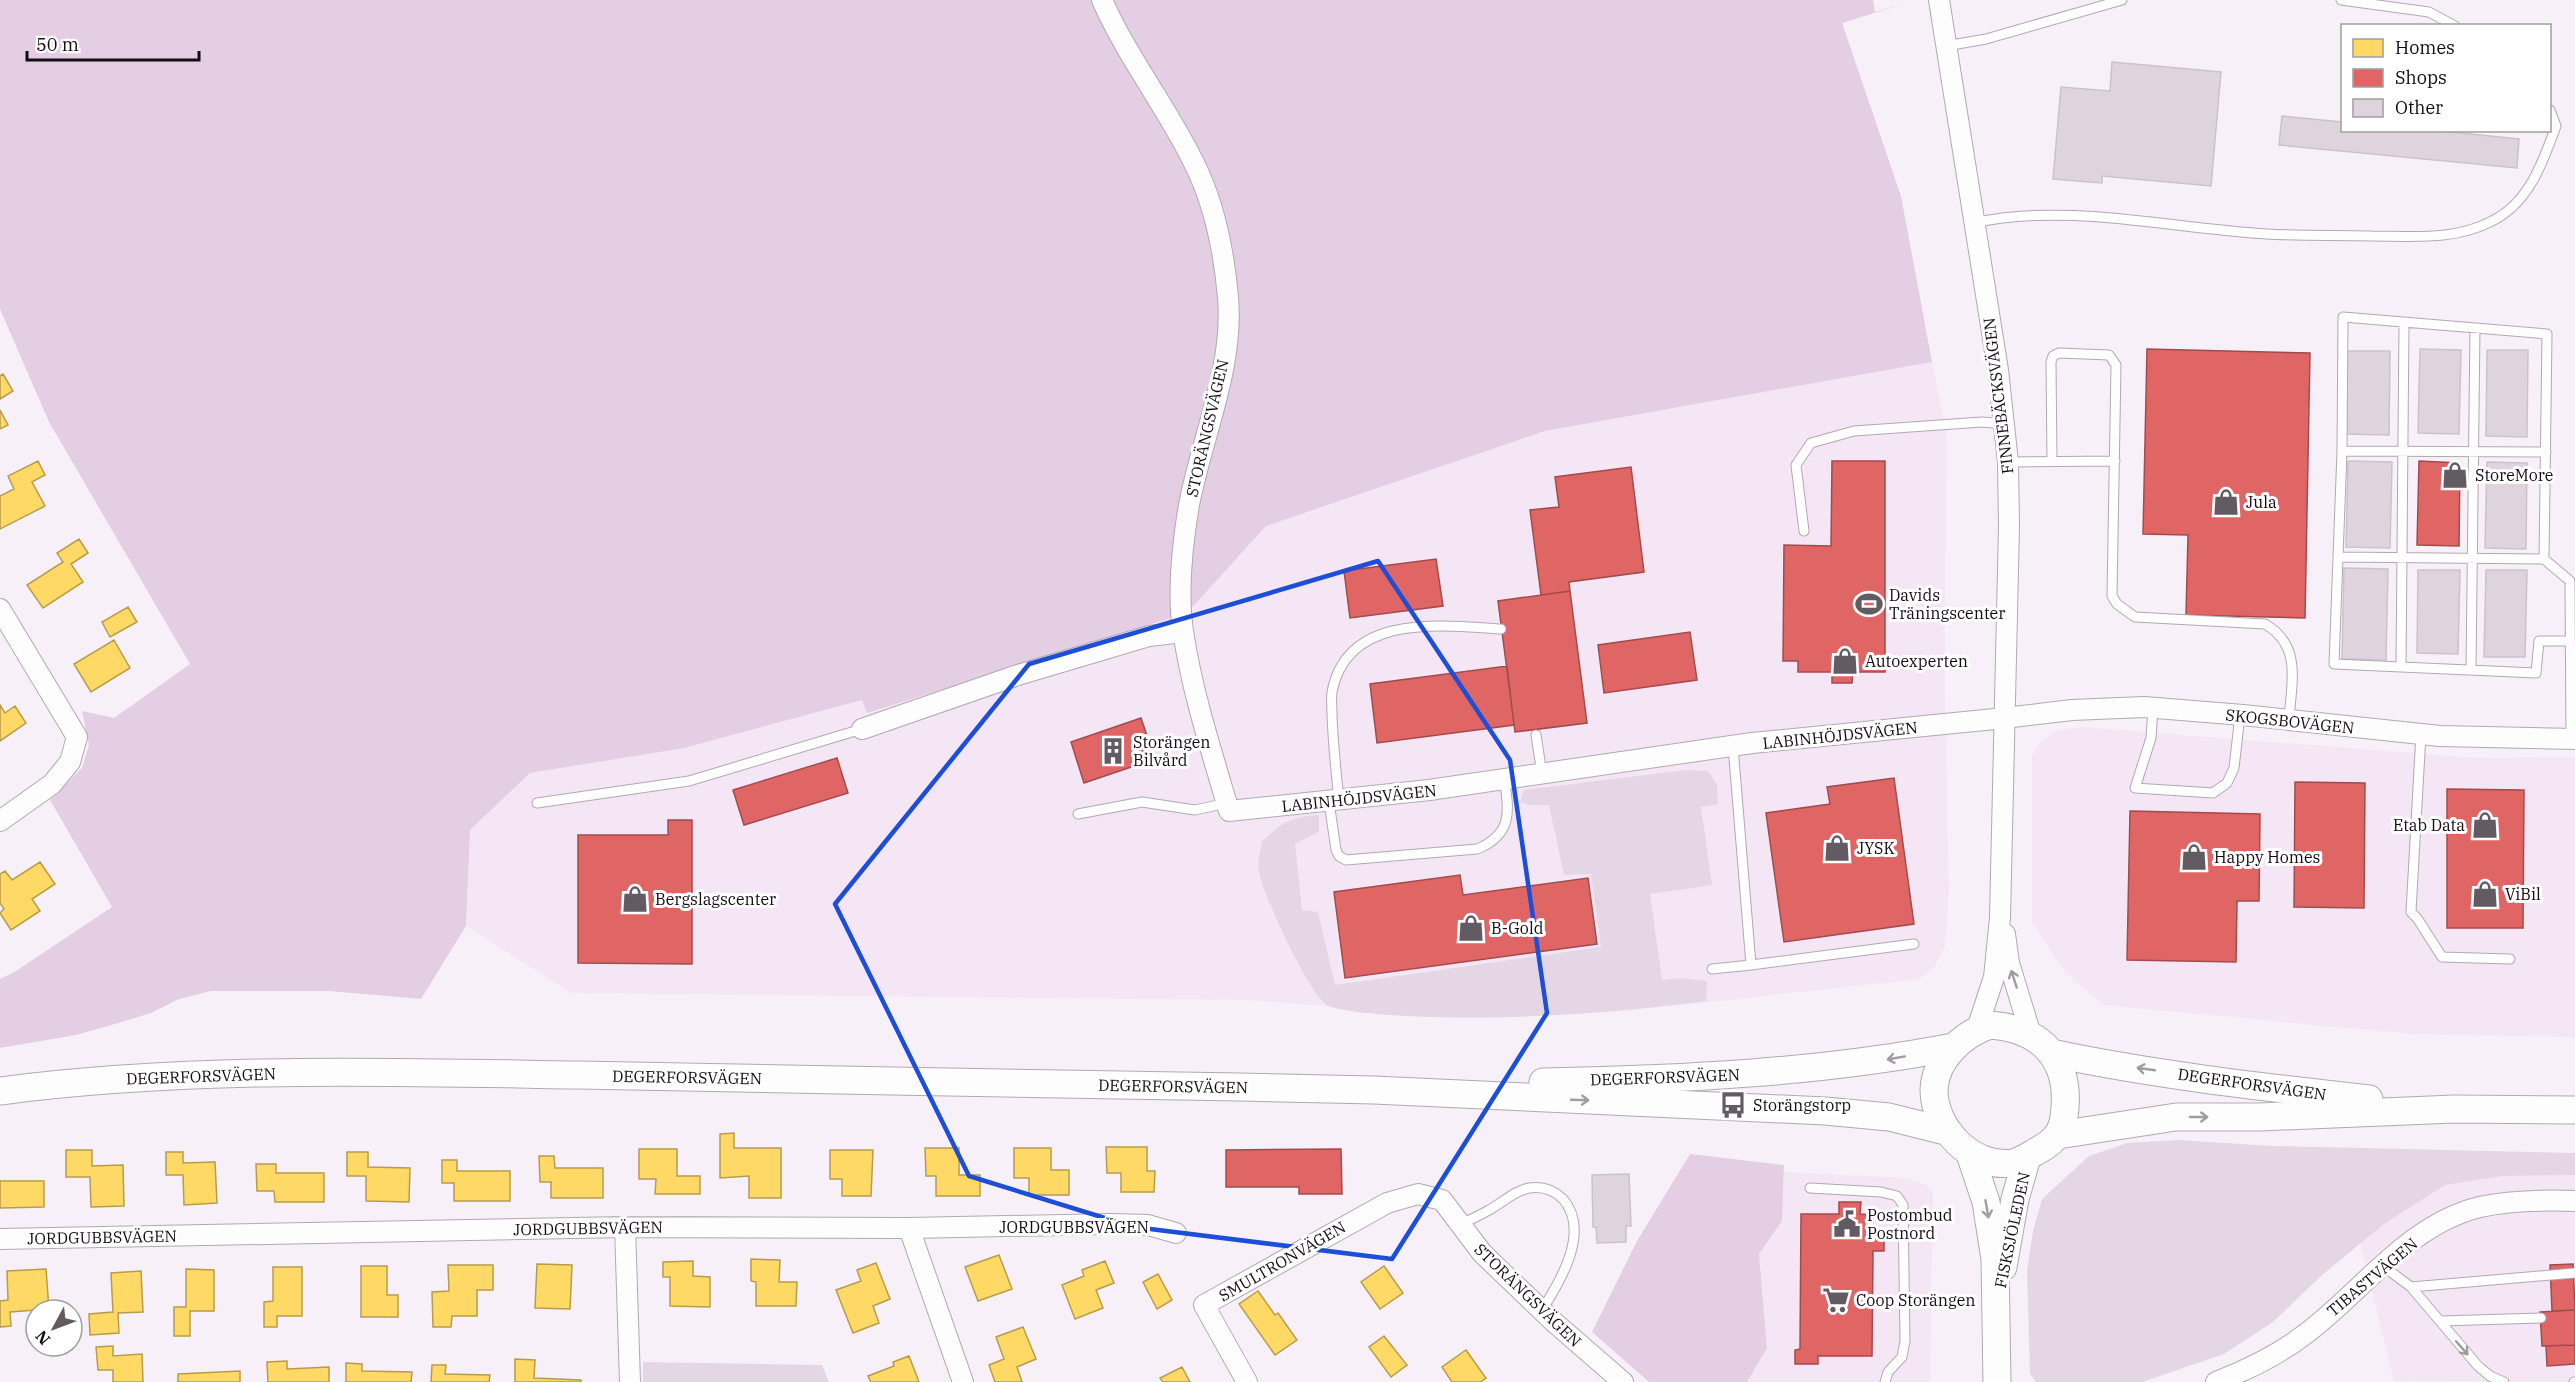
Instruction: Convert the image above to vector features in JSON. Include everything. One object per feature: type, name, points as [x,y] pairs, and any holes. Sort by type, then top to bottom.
[{"type":"main road","points":[[1990,1025],[2005,1026],[2031,1035],[2051,1053],[2062,1075],[2065,1114],[2062,1128],[2058,1136],[2048,1145],[2014,1162],[2001,1163],[1979,1159],[1970,1154],[1949,1132],[1938,1109],[1934,1091],[1937,1073],[1953,1047],[1977,1029],[1990,1025]]},
{"type":"main road","name":"DEGERFORSVÄGEN","points":[[1374,1090],[1499,1082],[1725,1076],[1835,1066],[1953,1047]]},
{"type":"main road","name":"DEGERFORSVÄGEN","points":[[2051,1053],[2286,1090],[2454,1109]]},
{"type":"main road","name":"DEGERFORSVÄGEN","points":[[0,1091],[79,1082],[254,1072],[434,1073],[1374,1090],[1825,1111],[1889,1117],[1949,1132]]},
{"type":"main road","name":"DEGERFORSVÄGEN","points":[[2058,1136],[2176,1117],[2259,1117],[2454,1109],[2575,1110]]},
{"type":"main road","name":"FISKSJÖLEDEN","points":[[1970,1154],[1986,1202],[1995,1259],[1997,1382]]},
{"type":"main road","name":"FISKSJÖLEDEN","points":[[1997,1304],[2015,1198],[2027,1157]]},
{"type":"street","name":"STORÄNGSVÄGEN","points":[[1102,0],[1112,23],[1195,164],[1210,205],[1222,258],[1228,299],[1223,365],[1190,504],[1183,549],[1180,593],[1183,632]]},
{"type":"street","name":"FINNEBÄCKSVÄGEN","points":[[1939,0],[2005,424],[2008,462],[2009,526],[2000,904],[1994,977],[1977,1029]]},
{"type":"street","points":[[0,609],[76,736],[70,762],[52,784],[0,821]]},
{"type":"street","points":[[862,729],[1017,675],[1149,636],[1183,632],[1198,699],[1227,803]]},
{"type":"street","name":"SKOGSBOVÄGEN","points":[[2005,718],[2072,710],[2153,708],[2421,734],[2509,739],[2573,739]]},
{"type":"street","name":"LABINHÖJDSVÄGEN","points":[[1227,803],[1229,811],[1334,802],[1733,746],[2005,718]]},
{"type":"street","name":"FINNEBÄCKSVÄGEN","points":[[2000,904],[2009,963],[2031,1035]]},
{"type":"street","name":"SMULTRONVÄGEN","points":[[1247,1382],[1204,1305],[1387,1203],[1418,1194],[1442,1200]]},
{"type":"street","name":"STORÄNGSVÄGEN","points":[[1442,1200],[1482,1253],[1623,1382]]},
{"type":"street","name":"TIBASTVÄGEN","points":[[2216,1382],[2274,1355],[2305,1334],[2406,1246],[2441,1223],[2479,1208],[2538,1200],[2575,1201]]},
{"type":"street","name":"JORDGUBBSVÄGEN","points":[[0,1239],[625,1227],[909,1228],[1111,1224],[1148,1225],[1176,1233]]},
{"type":"street","points":[[625,1227],[630,1382]]},
{"type":"street","points":[[909,1228],[963,1382]]},
{"type":"lane","points":[[1946,46],[1986,39],[2122,0]]},
{"type":"lane","points":[[2341,0],[2429,12],[2451,24]]},
{"type":"lane","points":[[1973,223],[2006,215],[2028,215],[2124,219],[2267,234],[2447,237],[2493,221],[2521,200],[2545,158],[2556,126],[2551,113]]},
{"type":"lane","points":[[2544,559],[2547,334],[2343,317],[2342,451],[2334,664],[2536,673],[2539,641],[2569,641]]},
{"type":"lane","points":[[2401,667],[2404,323]]},
{"type":"lane","points":[[2471,670],[2475,328]]},
{"type":"lane","points":[[2052,461],[2051,362],[2053,356],[2059,353],[2109,355],[2116,365],[2112,596],[2117,604],[2135,617],[2265,624],[2276,631],[2292,654],[2289,720]]},
{"type":"lane","points":[[1804,531],[1796,465],[1811,443],[1854,431],[1982,422],[2005,424]]},
{"type":"lane","points":[[2342,451],[2546,452]]},
{"type":"lane","points":[[2008,462],[2115,461]]},
{"type":"lane","points":[[2338,557],[2544,559],[2570,581],[2569,641],[2573,739]]},
{"type":"lane","points":[[1501,629],[1452,626],[1394,628],[1373,637],[1343,661],[1332,692],[1334,802],[1338,856],[1346,860],[1477,849],[1488,845],[1504,828],[1509,806],[1504,779]]},
{"type":"lane","points":[[2153,708],[2151,738],[2135,788],[2213,793],[2227,783],[2234,768],[2240,715]]},
{"type":"lane","points":[[537,803],[689,781],[862,729]]},
{"type":"lane","points":[[2421,734],[2411,912],[2442,957],[2510,959]]},
{"type":"lane","points":[[1536,735],[1542,774]]},
{"type":"lane","points":[[1733,746],[1751,965]]},
{"type":"lane","points":[[1078,814],[1142,802],[1195,810],[1227,803]]},
{"type":"lane","points":[[1712,969],[1914,944]]},
{"type":"lane","points":[[1460,1225],[1527,1188],[1541,1187],[1558,1194],[1566,1203],[1571,1215],[1574,1240],[1560,1282],[1542,1310]]},
{"type":"lane","points":[[1810,1188],[1881,1192],[1897,1196],[1903,1205],[1905,1341],[1902,1357],[1888,1372],[1885,1382]]},
{"type":"lane","points":[[2383,1266],[2411,1287],[2478,1366],[2490,1376],[2504,1382]]},
{"type":"lane","points":[[2411,1287],[2575,1273]]},
{"type":"lane","points":[[2440,1321],[2541,1318]]},
{"type":"highlighted area","points":[[1378,561],[1510,760],[1547,1013],[1392,1259],[1134,1227],[969,1176],[835,904],[1029,664]]},
{"type":"shaded area","points":[[0,0],[1873,0],[1875,12],[1916,0],[1842,23],[1901,196],[1932,362],[1545,431],[1266,526],[1187,613],[867,713],[862,700],[684,748],[530,773],[470,830],[466,926],[421,999],[329,991],[211,991],[179,999],[151,1013],[76,1035],[0,1048],[0,979],[16,971],[112,907],[50,800],[82,768],[89,745],[82,711],[114,718],[190,664],[49,422],[0,309]]},
{"type":"shaded area","points":[[1932,362],[1946,431],[1945,691],[1949,894],[1945,947],[1935,966],[1920,979],[1626,1011],[1499,1018],[1368,1013],[1327,1006],[1247,1000],[571,993],[466,926],[470,830],[530,773],[684,748],[863,700],[867,713],[1187,613],[1266,526],[1545,431]]},
{"type":"shaded area","points":[[2082,727],[2475,758],[2575,757],[2575,1037],[2411,1034],[2104,1005],[2060,966],[2032,922],[2032,755],[2040,742],[2055,731]]},
{"type":"shaded area","points":[[1686,770],[1708,771],[1717,785],[1718,804],[1701,807],[1712,885],[1650,894],[1662,980],[1681,978],[1707,981],[1706,1001],[1548,1016],[1469,1018],[1390,1015],[1332,1007],[1319,997],[1309,983],[1278,922],[1259,873],[1262,841],[1293,819],[1319,815],[1319,832],[1295,844],[1302,910],[1318,912],[1335,985],[1601,947],[1591,874],[1564,875],[1549,805],[1531,805],[1520,802],[1524,790]]},
{"type":"shaded area","points":[[2179,1140],[2272,1146],[2575,1153],[2575,1175],[2504,1176],[2445,1185],[2384,1224],[2321,1276],[2273,1322],[2224,1354],[2142,1382],[2036,1382],[2030,1374],[2027,1270],[2033,1231],[2042,1199],[2089,1156],[2127,1143]]},
{"type":"shaded area","points":[[1690,1154],[1784,1165],[1782,1221],[1759,1254],[1767,1348],[1747,1382],[1649,1382],[1592,1332],[1637,1241]]},
{"type":"shaded area","points":[[1784,1172],[1906,1178],[1925,1184],[1933,1193],[1930,1382],[1747,1382],[1767,1348],[1759,1254],[1782,1221]]},
{"type":"shaded area","points":[[2575,1175],[2575,1382],[2394,1381],[2360,1243],[2384,1224],[2445,1185],[2504,1176]]},
{"type":"shaded area","points":[[643,1362],[822,1365],[829,1382],[643,1382]]},
{"type":"building: Homes","points":[[3,374],[13,391],[0,399],[0,376]]},
{"type":"building: Homes","points":[[0,410],[8,425],[0,429]]},
{"type":"building: Homes","points":[[38,461],[45,475],[32,482],[45,506],[0,529],[0,496],[14,489],[8,476]]},
{"type":"building: Homes","points":[[79,539],[88,553],[71,564],[83,582],[43,608],[27,585],[63,562],[57,553]]},
{"type":"building: Homes","points":[[128,607],[137,622],[110,637],[102,622]]},
{"type":"building: Homes","points":[[114,640],[130,668],[91,692],[74,664]]},
{"type":"building: Homes","points":[[0,705],[5,713],[15,706],[26,723],[0,741]]},
{"type":"building: Homes","points":[[40,862],[55,884],[32,899],[40,911],[11,930],[0,913],[4,909],[0,903],[0,874],[5,871],[12,880]]},
{"type":"building: Homes","points":[[734,1133],[734,1148],[781,1148],[781,1198],[749,1198],[749,1176],[720,1178],[720,1134]]},
{"type":"building: Homes","points":[[1106,1147],[1147,1147],[1147,1171],[1155,1171],[1154,1192],[1121,1192],[1121,1173],[1107,1173]]},
{"type":"building: Homes","points":[[925,1148],[959,1148],[959,1175],[980,1175],[980,1196],[936,1196],[936,1176],[926,1176]]},
{"type":"building: Homes","points":[[1014,1148],[1051,1148],[1051,1170],[1069,1170],[1069,1195],[1029,1195],[1029,1178],[1014,1178]]},
{"type":"building: Homes","points":[[639,1149],[677,1149],[677,1176],[700,1176],[700,1194],[655,1194],[656,1179],[639,1179]]},
{"type":"building: Homes","points":[[66,1150],[92,1150],[92,1166],[123,1165],[124,1206],[91,1207],[90,1177],[66,1177]]},
{"type":"building: Homes","points":[[830,1150],[873,1150],[871,1196],[842,1196],[842,1179],[830,1179]]},
{"type":"building: Homes","points":[[166,1152],[183,1152],[183,1163],[215,1162],[217,1203],[184,1205],[183,1175],[166,1175]]},
{"type":"building: Homes","points":[[347,1152],[368,1152],[368,1167],[410,1168],[409,1202],[366,1201],[366,1176],[347,1176]]},
{"type":"building: Homes","points":[[539,1156],[554,1156],[555,1168],[603,1168],[603,1198],[551,1198],[551,1182],[540,1182]]},
{"type":"building: Homes","points":[[442,1160],[457,1160],[457,1171],[510,1171],[510,1201],[454,1201],[454,1183],[442,1183]]},
{"type":"building: Homes","points":[[256,1164],[276,1164],[276,1173],[324,1173],[324,1202],[275,1202],[274,1191],[257,1191]]},
{"type":"building: Homes","points":[[0,1181],[44,1181],[44,1207],[0,1208]]},
{"type":"building: Homes","points":[[999,1255],[1012,1289],[978,1301],[965,1267]]},
{"type":"building: Homes","points":[[751,1259],[780,1260],[779,1282],[797,1282],[796,1306],[756,1306],[756,1282],[751,1281]]},
{"type":"building: Homes","points":[[693,1261],[693,1276],[710,1277],[710,1307],[670,1306],[670,1277],[663,1277],[663,1262]]},
{"type":"building: Homes","points":[[1105,1261],[1114,1283],[1096,1290],[1103,1308],[1075,1319],[1062,1285],[1084,1276],[1082,1270]]},
{"type":"building: Homes","points":[[876,1263],[890,1299],[873,1306],[879,1323],[853,1333],[836,1290],[861,1281],[857,1270]]},
{"type":"building: Homes","points":[[537,1264],[572,1265],[570,1309],[535,1308]]},
{"type":"building: Homes","points":[[448,1265],[493,1265],[493,1290],[477,1290],[477,1316],[452,1316],[451,1327],[433,1327],[432,1292],[449,1291]]},
{"type":"building: Homes","points":[[361,1266],[387,1266],[387,1295],[398,1295],[398,1317],[361,1317]]},
{"type":"building: Homes","points":[[1384,1266],[1403,1293],[1380,1309],[1361,1282]]},
{"type":"building: Homes","points":[[273,1267],[302,1267],[302,1316],[277,1316],[277,1327],[264,1327],[264,1302],[273,1301]]},
{"type":"building: Homes","points":[[46,1269],[48,1298],[24,1298],[24,1311],[10,1312],[11,1326],[0,1327],[0,1301],[8,1300],[7,1271]]},
{"type":"building: Homes","points":[[186,1269],[214,1270],[214,1311],[190,1311],[190,1336],[174,1336],[174,1307],[186,1307]]},
{"type":"building: Homes","points":[[141,1271],[143,1312],[118,1313],[119,1333],[90,1335],[89,1314],[113,1312],[111,1273]]},
{"type":"building: Homes","points":[[1158,1274],[1172,1300],[1157,1309],[1143,1282]]},
{"type":"building: Homes","points":[[1258,1291],[1275,1315],[1278,1313],[1297,1340],[1275,1355],[1239,1304]]},
{"type":"building: Homes","points":[[1023,1327],[1036,1359],[1017,1367],[1022,1382],[995,1382],[989,1365],[1004,1359],[996,1337]]},
{"type":"building: Homes","points":[[1384,1336],[1407,1365],[1391,1377],[1369,1347]]},
{"type":"building: Homes","points":[[113,1346],[113,1356],[142,1354],[143,1382],[113,1382],[113,1370],[98,1370],[96,1347]]},
{"type":"building: Homes","points":[[1466,1350],[1486,1378],[1481,1382],[1452,1382],[1442,1367]]},
{"type":"building: Homes","points":[[909,1356],[919,1382],[871,1382],[868,1376],[894,1366],[893,1362]]},
{"type":"building: Homes","points":[[515,1359],[535,1360],[534,1378],[581,1380],[581,1382],[515,1382]]},
{"type":"building: Homes","points":[[287,1361],[287,1369],[329,1367],[329,1382],[268,1382],[267,1362]]},
{"type":"building: Homes","points":[[346,1363],[362,1364],[362,1371],[412,1372],[411,1382],[346,1382]]},
{"type":"building: Homes","points":[[432,1365],[446,1365],[445,1374],[490,1375],[489,1382],[431,1382]]},
{"type":"building: Homes","points":[[1182,1367],[1190,1382],[1163,1382],[1160,1378]]},
{"type":"building: Homes","points":[[240,1371],[240,1382],[178,1382],[178,1374]]},
{"type":"building: Shops","name":"Jula","points":[[2147,349],[2310,353],[2305,618],[2186,615],[2188,535],[2143,534]]},
{"type":"building: Shops","points":[[1832,461],[1885,461],[1885,672],[1853,672],[1852,683],[1832,683],[1832,672],[1798,672],[1798,661],[1783,661],[1784,545],[1831,546]]},
{"type":"building: Shops","points":[[2419,461],[2460,463],[2459,546],[2417,545]]},
{"type":"building: Shops","points":[[1631,467],[1644,572],[1569,582],[1570,591],[1541,595],[1530,510],[1559,507],[1555,477]]},
{"type":"building: Shops","points":[[1436,559],[1443,606],[1350,618],[1344,571]]},
{"type":"building: Shops","points":[[1570,591],[1587,723],[1515,732],[1498,601]]},
{"type":"building: Shops","points":[[1690,632],[1697,680],[1604,693],[1598,645]]},
{"type":"building: Shops","points":[[1507,666],[1514,725],[1377,743],[1370,684]]},
{"type":"building: Shops","name":"Storängen Bilvård","points":[[1141,718],[1155,759],[1084,783],[1071,742]]},
{"type":"building: Shops","points":[[837,758],[848,793],[744,825],[733,790]]},
{"type":"building: Shops","name":"JYSK","points":[[1894,778],[1914,924],[1784,942],[1766,813],[1830,804],[1827,787]]},
{"type":"building: Shops","points":[[2295,782],[2365,783],[2364,908],[2294,907]]},
{"type":"building: Shops","points":[[2447,789],[2524,790],[2523,928],[2447,928]]},
{"type":"building: Shops","name":"Happy Homes","points":[[2130,811],[2260,814],[2259,901],[2237,901],[2236,962],[2127,960]]},
{"type":"building: Shops","name":"Bergslagscenter","points":[[668,820],[692,820],[692,964],[578,963],[578,835],[668,835]]},
{"type":"building: Shops","points":[[1460,875],[1463,895],[1588,878],[1597,944],[1345,978],[1334,892]]},
{"type":"building: Shops","points":[[1341,1149],[1342,1194],[1299,1194],[1299,1187],[1226,1187],[1226,1150]]},
{"type":"building: Shops","name":"Coop Storängen","points":[[1839,1202],[1861,1202],[1860,1214],[1873,1215],[1873,1229],[1884,1229],[1884,1251],[1873,1251],[1872,1356],[1818,1356],[1818,1364],[1795,1364],[1795,1350],[1800,1349],[1801,1214],[1839,1214]]},
{"type":"building: Shops","points":[[2573,1264],[2575,1310],[2552,1311],[2550,1265]]},
{"type":"building: Shops","points":[[2575,1310],[2575,1345],[2542,1346],[2540,1312]]},
{"type":"building: Shops","points":[[2575,1345],[2575,1364],[2547,1366],[2546,1346]]},
{"type":"building: Other","points":[[2112,62],[2221,72],[2211,186],[2102,176],[2102,183],[2053,179],[2061,87],[2110,91]]},
{"type":"building: Other","points":[[2282,116],[2341,122],[2341,132],[2451,132],[2519,139],[2517,168],[2279,145]]},
{"type":"building: Other","points":[[2420,349],[2461,350],[2459,434],[2418,433]]},
{"type":"building: Other","points":[[2487,350],[2528,350],[2527,437],[2486,436]]},
{"type":"building: Other","points":[[2346,351],[2390,351],[2389,435],[2344,434]]},
{"type":"building: Other","points":[[2348,461],[2392,462],[2390,548],[2346,547]]},
{"type":"building: Other","points":[[2487,462],[2527,463],[2526,549],[2485,548]]},
{"type":"building: Other","points":[[2344,568],[2388,569],[2386,660],[2342,659]]},
{"type":"building: Other","points":[[2418,570],[2460,570],[2458,654],[2417,653]]},
{"type":"building: Other","points":[[2486,570],[2527,570],[2525,657],[2484,657]]},
{"type":"building: Other","points":[[1629,1174],[1631,1226],[1626,1226],[1626,1242],[1597,1243],[1596,1227],[1593,1227],[1592,1175]]},
{"type":"place","name":"StoreMore","points":[[2455,475]]},
{"type":"place","name":"Jula","points":[[2226,502]]},
{"type":"place","name":"Davids Träningscenter","points":[[1869,604]]},
{"type":"place","name":"Autoexperten","points":[[1845,661]]},
{"type":"place","name":"Storängen Bilvård","points":[[1113,751]]},
{"type":"place","name":"Etab Data","points":[[2485,825]]},
{"type":"place","name":"JYSK","points":[[1837,848]]},
{"type":"place","name":"Happy Homes","points":[[2194,857]]},
{"type":"place","name":"ViBil","points":[[2485,894]]},
{"type":"place","name":"Bergslagscenter","points":[[635,899]]},
{"type":"place","name":"B-Gold","points":[[1471,928]]},
{"type":"place","name":"Storängstorp","points":[[1733,1105]]},
{"type":"place","name":"Postombud Postnord","points":[[1847,1224]]},
{"type":"place","name":"Coop Storängen","points":[[1836,1300]]}]
